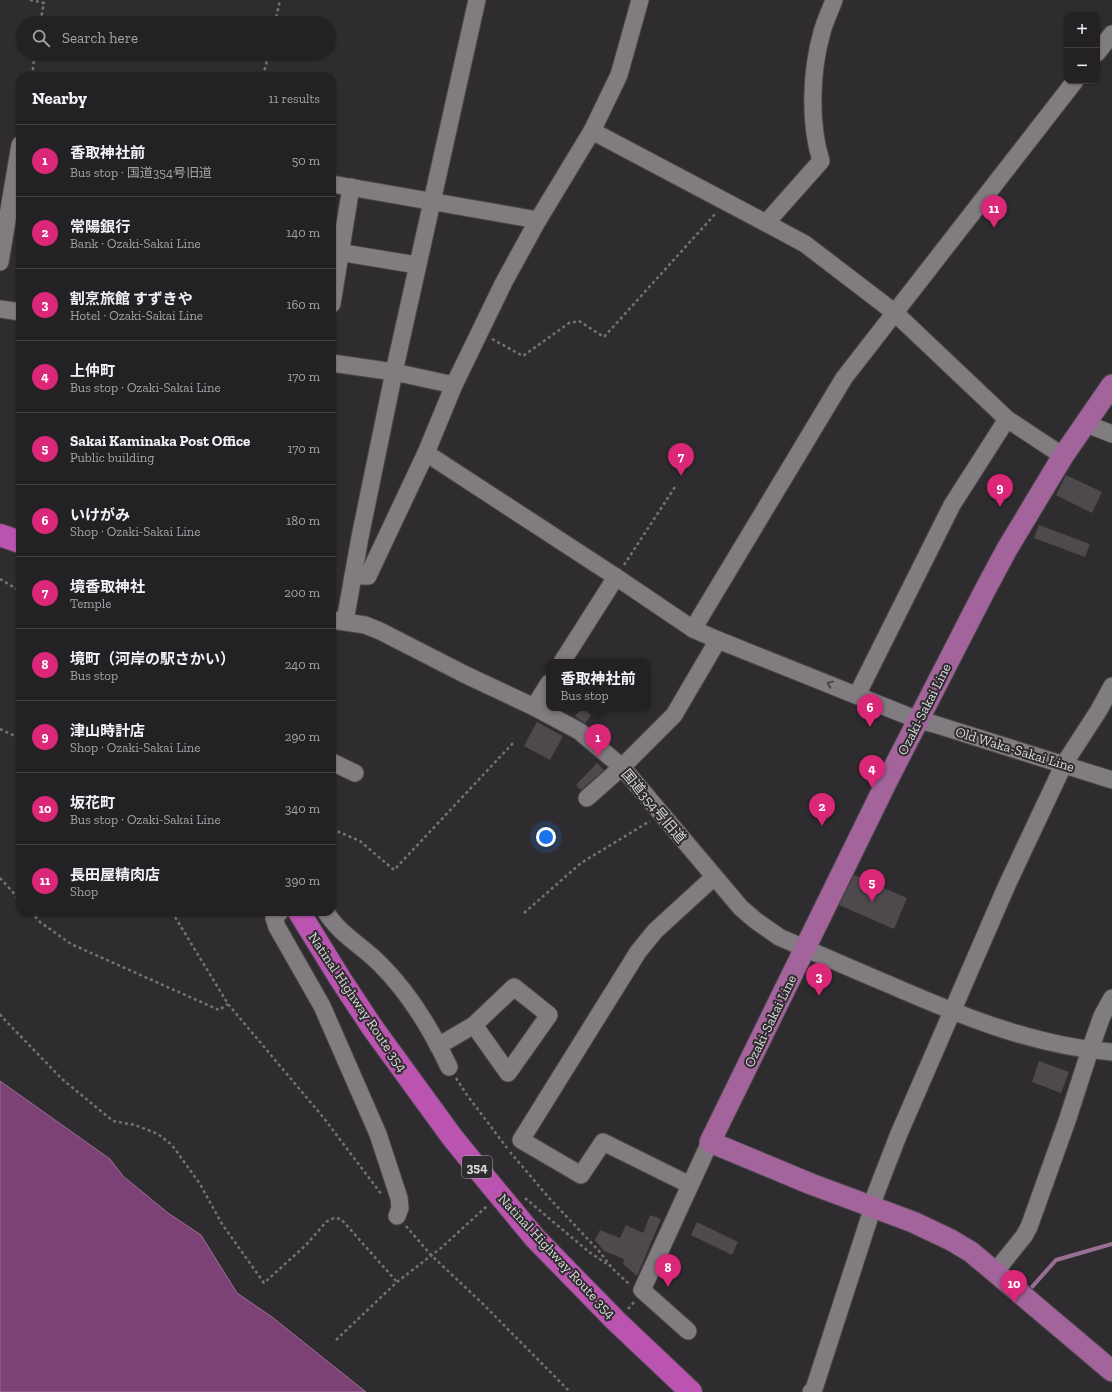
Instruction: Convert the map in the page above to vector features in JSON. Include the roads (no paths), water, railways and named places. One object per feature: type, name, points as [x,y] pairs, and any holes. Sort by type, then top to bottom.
[{"type":"highway","points":[[0,535],[16,541]]},
{"type":"highway","name":"Natinal Highway Route 354","points":[[301,916],[372,1027],[452,1137],[487,1180],[535,1238],[616,1321],[691,1392]]},
{"type":"main road","name":"Ozaki-Sakai Line","points":[[710,1142],[918,720],[1007,549],[1084,423],[1112,385]]},
{"type":"main road","points":[[710,1142],[810,1184],[934,1231],[971,1252],[1112,1371]]},
{"type":"street","points":[[339,621],[353,576],[394,372],[477,0]]},
{"type":"street","points":[[353,576],[368,576],[426,453],[454,385],[504,282],[538,220],[592,131],[619,75],[640,0]]},
{"type":"street","points":[[766,223],[821,161],[816,145],[814,111],[815,66],[822,32],[834,0]]},
{"type":"street","points":[[1100,49],[1112,34]]},
{"type":"street","points":[[692,629],[844,378],[1073,84]]},
{"type":"street","points":[[592,131],[805,244],[894,312],[1007,419],[1063,456]]},
{"type":"street","points":[[0,262],[16,168]]},
{"type":"street","points":[[336,185],[538,220]]},
{"type":"street","points":[[351,187],[336,252],[418,266]]},
{"type":"street","points":[[0,309],[16,311]]},
{"type":"street","points":[[336,364],[394,372],[454,385]]},
{"type":"street","points":[[857,695],[952,505],[1007,419]]},
{"type":"street","points":[[1084,423],[1112,434]]},
{"type":"street","name":"Old Waka-Sakai Line","points":[[426,453],[692,629],[918,720],[1112,780]]},
{"type":"street","points":[[564,659],[616,578]]},
{"type":"street","name":"国道354号旧道","points":[[339,621],[365,625],[380,631],[464,674],[534,707],[579,731],[622,767],[741,908],[779,937],[952,1012],[1036,1038],[1090,1050],[1112,1052]]},
{"type":"street","points":[[587,798],[622,767],[674,715],[718,640]]},
{"type":"street","points":[[811,1392],[814,1389],[874,1198],[898,1136],[1007,885],[1064,764],[1105,712],[1112,686]]},
{"type":"street","points":[[534,707],[546,688]]},
{"type":"street","points":[[336,764],[355,773]]},
{"type":"street","points":[[690,1185],[603,1142],[581,1175],[521,1140],[638,952],[655,931],[714,876]]},
{"type":"street","points":[[276,916],[274,918],[278,927],[322,1006],[378,1134],[399,1198],[400,1208],[397,1216]]},
{"type":"street","points":[[329,916],[337,926],[381,965],[402,990],[432,1033],[449,1067]]},
{"type":"street","points":[[438,1046],[474,1025],[514,987],[549,1015],[508,1073],[474,1025]]},
{"type":"street","points":[[995,1272],[1024,1236],[1029,1227],[1104,1011],[1112,998]]},
{"type":"street","points":[[688,1331],[638,1291],[710,1142]]},
{"type":"waterway","points":[[1032,1287],[1056,1260],[1112,1244]]},
{"type":"place","name":"長田屋精肉店","points":[[994,228]]},
{"type":"place","name":"境香取神社","points":[[681,476]]},
{"type":"place","name":"津山時計店","points":[[1000,507]]},
{"type":"place","name":"いけがみ","points":[[870,727]]},
{"type":"place","name":"香取神社前","points":[[598,757]]},
{"type":"place","name":"上仲町","points":[[872,788]]},
{"type":"place","name":"常陽銀行","points":[[822,826]]},
{"type":"place","name":"Sakai Kaminaka Post Office","points":[[872,902]]},
{"type":"place","name":"割烹旅館 すずきや","points":[[819,996]]},
{"type":"place","name":"境町（河岸の駅さかい）","points":[[668,1287]]},
{"type":"place","name":"坂花町","points":[[1014,1303]]}]
